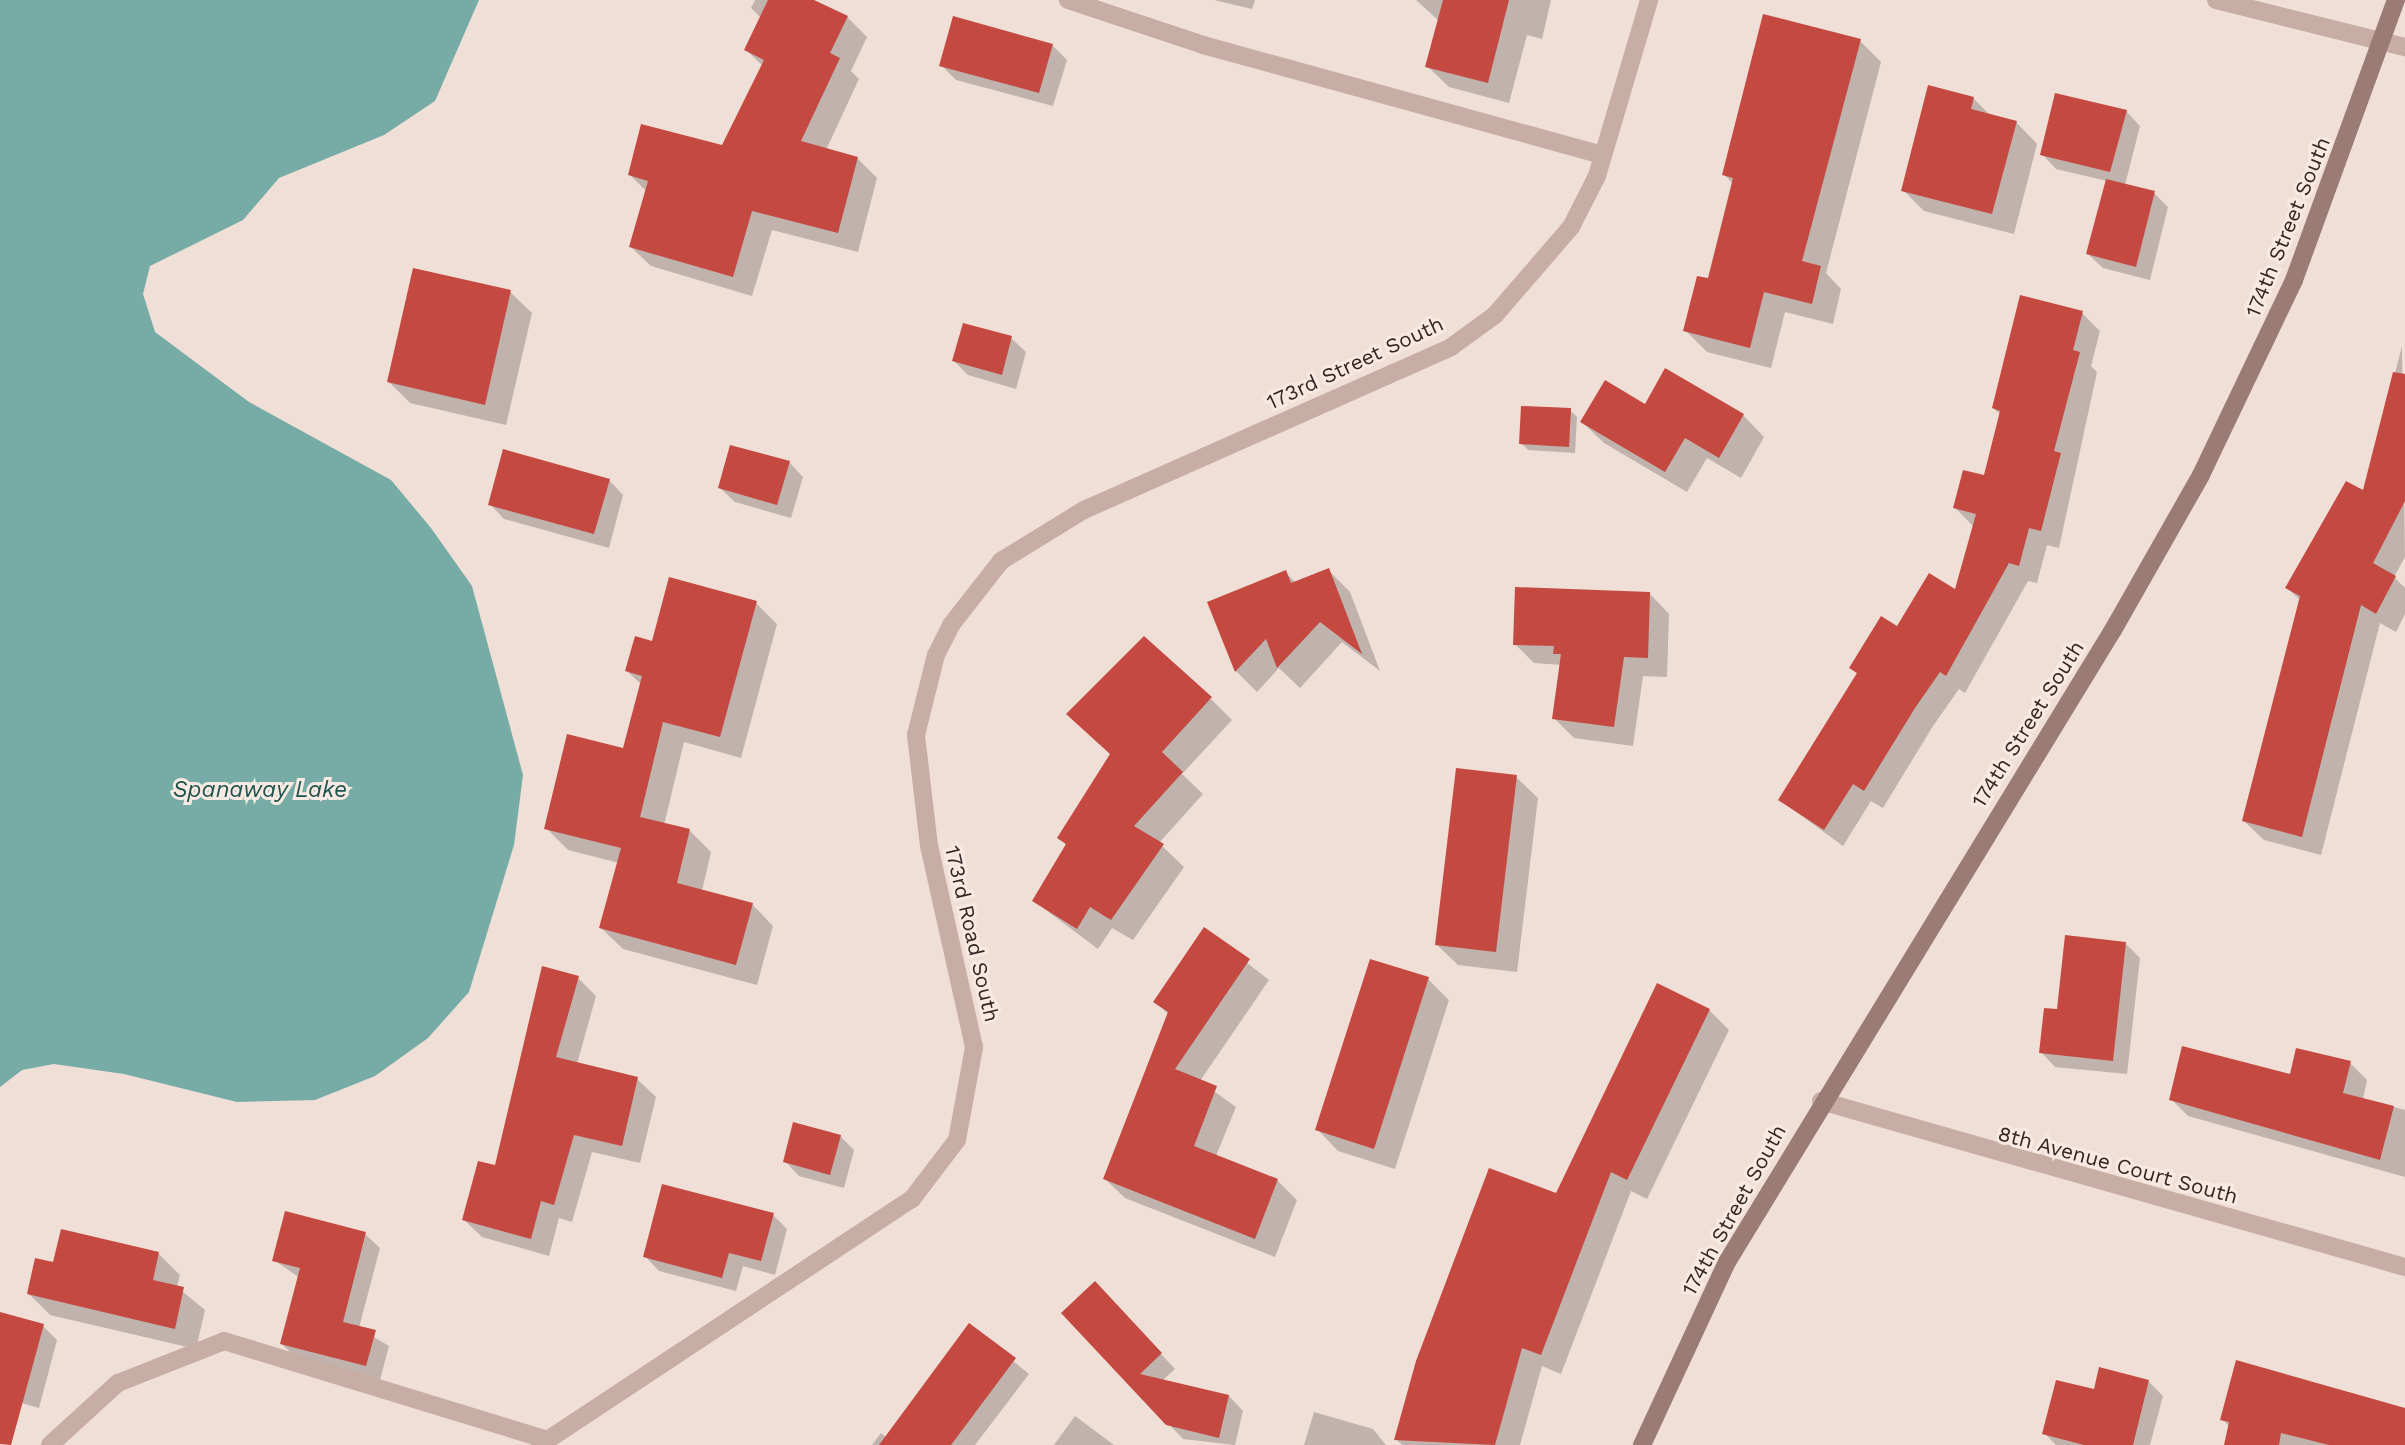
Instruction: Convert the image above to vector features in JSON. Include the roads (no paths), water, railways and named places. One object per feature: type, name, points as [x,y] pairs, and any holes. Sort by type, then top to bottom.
[{"type":"street","points":[[1068,0],[1230,52],[1603,155]]},
{"type":"street","name":"173rd Street South","points":[[1023,547],[1084,510],[1451,347],[1495,315],[1563,237],[1603,155],[1649,0]]},
{"type":"street","points":[[2216,0],[2405,47]]},
{"type":"street","name":"174th Street South","points":[[1642,1445],[1727,1262],[1821,1101],[2113,630],[2201,475],[2294,280],[2396,0]]},
{"type":"street","name":"173rd Road South","points":[[544,1443],[912,1199],[957,1140],[974,1047],[929,846],[916,735],[932,666],[951,625],[1002,561],[1023,547]]},
{"type":"street","name":"8th Avenue Court South","points":[[1821,1101],[2405,1267]]},
{"type":"street","points":[[50,1445],[118,1383],[224,1341],[544,1443]]},
{"type":"water","name":"Spanaway Lake","points":[[0,0],[479,0],[435,101],[384,135],[279,178],[243,220],[150,266],[143,294],[155,332],[249,402],[391,480],[431,528],[472,586],[523,775],[514,845],[469,992],[428,1038],[375,1076],[315,1100],[237,1102],[124,1074],[54,1064],[22,1070],[0,1087]]}]
